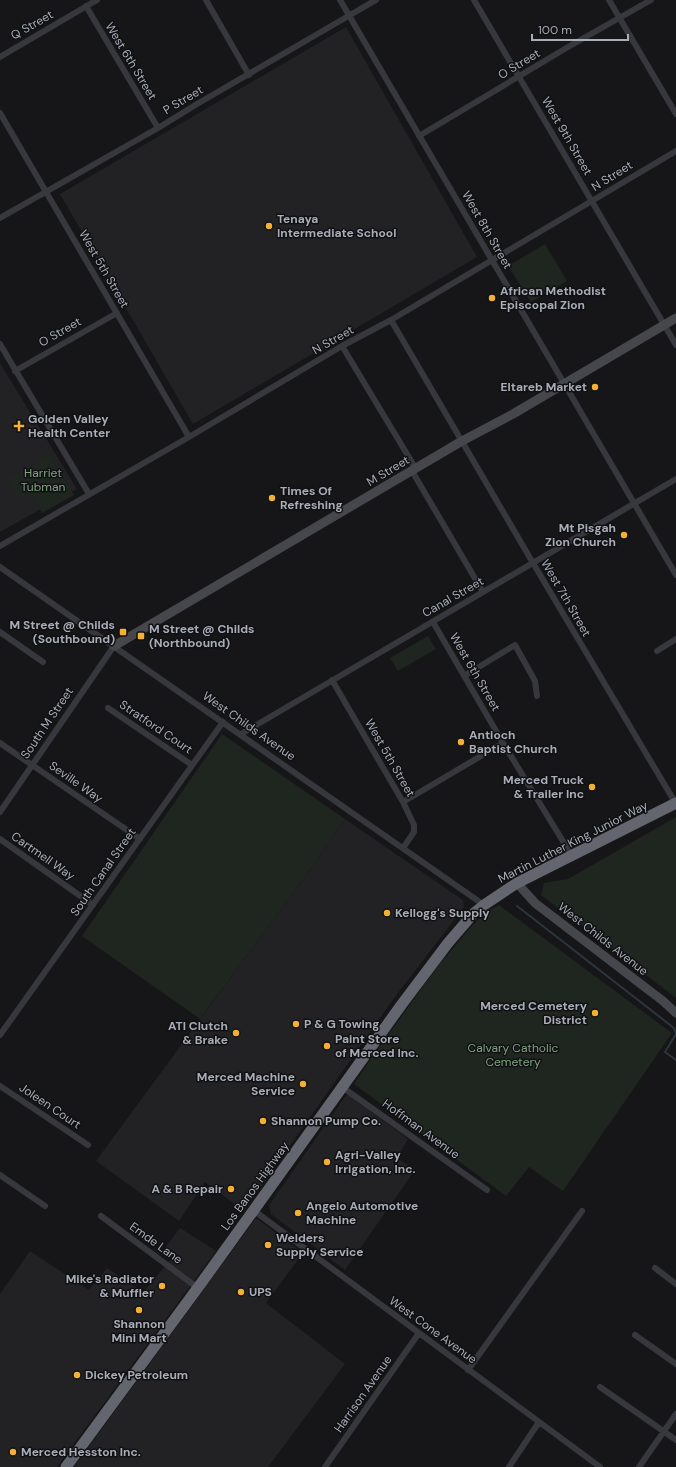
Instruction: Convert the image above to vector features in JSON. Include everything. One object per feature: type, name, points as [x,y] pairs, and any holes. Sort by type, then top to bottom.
[{"type":"highway","name":"Martin Luther King Junior Way","points":[[484,905],[517,883],[676,804]]},
{"type":"highway","name":"Los Banos Highway","points":[[66,1467],[198,1288],[432,963],[469,919],[484,905]]},
{"type":"street","name":"Q Street","points":[[0,57],[97,0]]},
{"type":"street","points":[[206,0],[249,75]]},
{"type":"street","name":"West 8th Street","points":[[340,0],[676,575]]},
{"type":"street","name":"P Street","points":[[0,218],[158,128],[376,0]]},
{"type":"street","name":"West 9th Street","points":[[474,0],[676,345]]},
{"type":"street","points":[[609,0],[676,114]]},
{"type":"street","name":"O Street","points":[[419,136],[568,47],[651,0]]},
{"type":"street","name":"West 6th Street","points":[[86,6],[158,128]]},
{"type":"street","name":"West 5th Street","points":[[0,113],[189,437]]},
{"type":"street","name":"N Street","points":[[0,546],[189,437],[342,346],[391,320],[542,229],[676,151]]},
{"type":"street","name":"O Street","points":[[15,371],[117,312]]},
{"type":"street","name":"M Street","points":[[114,646],[462,441],[564,384],[676,318]]},
{"type":"street","name":"West 7th Street","points":[[391,320],[676,804]]},
{"type":"street","points":[[0,344],[89,494]]},
{"type":"street","points":[[342,346],[483,592]]},
{"type":"street","name":"Canal Street","points":[[240,734],[676,479]]},
{"type":"street","name":"West Childs Avenue","points":[[0,567],[484,905]]},
{"type":"street","name":"West 6th Street","points":[[433,622],[503,743],[572,856]]},
{"type":"street","points":[[0,632],[43,662]]},
{"type":"street","points":[[657,651],[676,639]]},
{"type":"street","points":[[464,676],[515,645],[535,681],[537,696]]},
{"type":"street","name":"South M Street","points":[[0,812],[114,646]]},
{"type":"street","name":"West 5th Street","points":[[332,680],[414,825],[414,832],[403,848]]},
{"type":"street","name":"Stratford Court","points":[[108,708],[192,765]]},
{"type":"street","name":"South Canal Street","points":[[0,1035],[223,722]]},
{"type":"street","name":"Seville Way","points":[[0,742],[140,839]]},
{"type":"street","points":[[402,802],[503,743]]},
{"type":"street","name":"Cartmell Way","points":[[0,839],[93,904]]},
{"type":"street","name":"West Childs Avenue","points":[[517,883],[535,903],[663,1001],[676,1013]]},
{"type":"street","name":"Joleen Court","points":[[0,1086],[88,1145]]},
{"type":"street","name":"Hoffman Avenue","points":[[342,1086],[487,1190]]},
{"type":"street","points":[[0,1175],[45,1206]]},
{"type":"street","name":"West Cone Avenue","points":[[253,1210],[600,1467]]},
{"type":"street","points":[[468,1370],[582,1211]]},
{"type":"street","name":"Emde Lane","points":[[101,1216],[198,1288]]},
{"type":"street","points":[[654,1268],[676,1284]]},
{"type":"street","name":"Harrison Avenue","points":[[325,1467],[419,1333]]},
{"type":"street","points":[[635,1336],[676,1364]]},
{"type":"street","points":[[600,1387],[676,1440]]},
{"type":"street","points":[[639,1467],[676,1414]]},
{"type":"street","points":[[518,1467],[510,1465],[540,1422]]},
{"type":"shaded area","name":"Tenaya Intermediate School","points":[[346,27],[477,257],[193,424],[60,194]]},
{"type":"shaded area","name":"Golden Valley Health Center","points":[[0,363],[77,489],[0,532]]},
{"type":"shaded area","points":[[345,819],[463,900],[464,907],[392,1001],[244,1211],[205,1182],[179,1221],[96,1161],[306,875]]},
{"type":"shaded area","points":[[347,1094],[408,1139],[397,1158],[415,1170],[345,1270],[271,1214],[269,1205]]},
{"type":"shaded area","points":[[256,1218],[303,1253],[266,1303],[345,1364],[268,1467],[74,1467]]},
{"type":"shaded area","points":[[180,1228],[216,1251],[57,1467],[0,1467],[0,1294],[30,1251],[89,1290],[107,1268],[143,1292],[172,1258],[162,1252]]},
{"type":"green space","points":[[545,244],[567,281],[531,302],[508,266]]},
{"type":"green space","name":"Harriet Tubman","points":[[49,454],[74,495],[42,513],[29,492],[19,498],[8,479]]},
{"type":"green space","points":[[428,636],[436,649],[398,671],[390,658]]},
{"type":"green space","points":[[222,734],[345,819],[306,875],[200,1019],[82,936]]},
{"type":"green space","points":[[676,817],[676,998],[541,895],[544,883],[568,879]]},
{"type":"green space","name":"Calvary Catholic Cemetery","points":[[499,905],[672,1033],[563,1191],[529,1167],[506,1196],[354,1084],[438,966],[484,913]]},
{"type":"waterway","points":[[517,906],[674,1028],[676,1034],[665,1052],[676,1060]]},
{"type":"place","name":"Tenaya Intermediate School","points":[[269,226]]},
{"type":"place","name":"African Methodist Episcopal Zion","points":[[492,298]]},
{"type":"place","name":"Eltareb Market","points":[[595,387]]},
{"type":"place","name":"Golden Valley Health Center","points":[[19,426]]},
{"type":"place","name":"Times Of Refreshing","points":[[272,498]]},
{"type":"place","name":"Mt Pisgah Zion Church","points":[[624,535]]},
{"type":"place","name":"M Street @ Childs (Southbound)","points":[[123,632]]},
{"type":"place","name":"M Street @ Childs (Northbound)","points":[[141,636]]},
{"type":"place","name":"Antioch Baptist Church","points":[[461,742]]},
{"type":"place","name":"Merced Truck & Trailer Inc","points":[[592,787]]},
{"type":"place","name":"Kellogg's Supply","points":[[387,913]]},
{"type":"place","name":"Merced Cemetery District","points":[[595,1013]]},
{"type":"place","name":"P & G Towing","points":[[296,1024]]},
{"type":"place","name":"ATI Clutch & Brake","points":[[236,1033]]},
{"type":"place","name":"Paint Store of Merced Inc.","points":[[327,1046]]},
{"type":"place","name":"Merced Machine Service","points":[[303,1084]]},
{"type":"place","name":"Shannon Pump Co.","points":[[263,1121]]},
{"type":"place","name":"Agri-Valley Irrigation, Inc.","points":[[327,1162]]},
{"type":"place","name":"A & B Repair","points":[[231,1189]]},
{"type":"place","name":"Angelo Automotive Machine","points":[[298,1213]]},
{"type":"place","name":"Welders Supply Service","points":[[268,1245]]},
{"type":"place","name":"Mike's Radiator & Muffler","points":[[162,1286]]},
{"type":"place","name":"UPS","points":[[241,1292]]},
{"type":"place","name":"Shannon Mini Mart","points":[[139,1310]]},
{"type":"place","name":"Dickey Petroleum","points":[[77,1375]]},
{"type":"place","name":"Merced Hesston Inc.","points":[[13,1452]]}]
